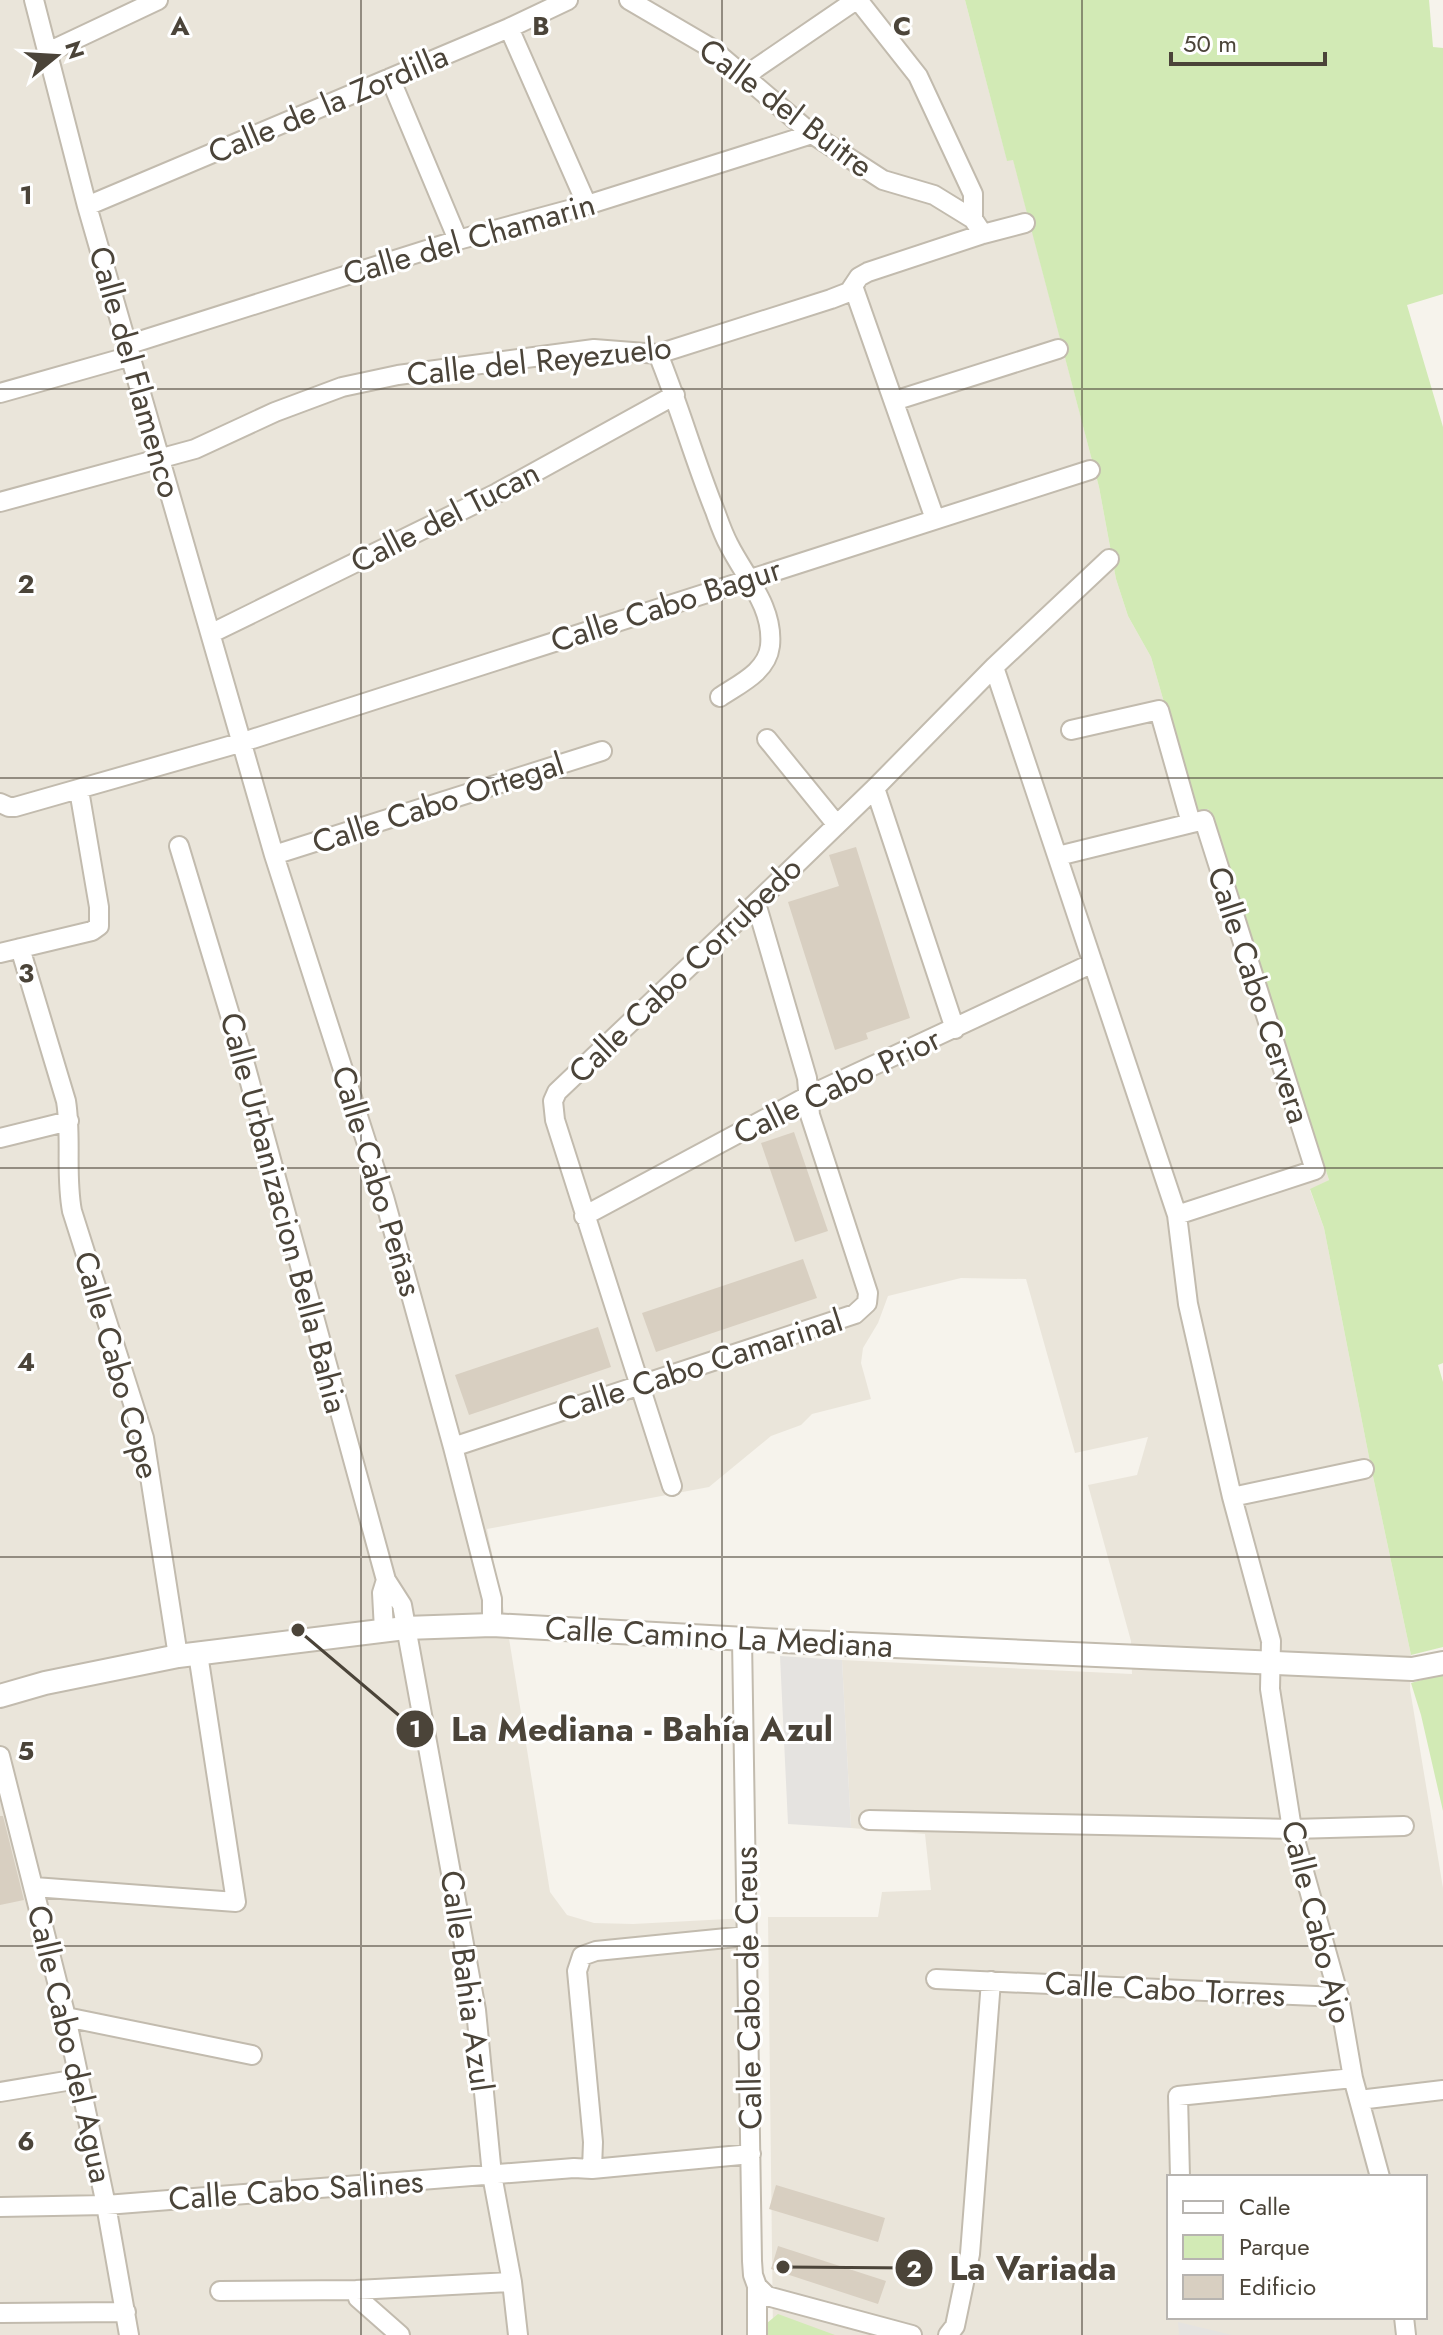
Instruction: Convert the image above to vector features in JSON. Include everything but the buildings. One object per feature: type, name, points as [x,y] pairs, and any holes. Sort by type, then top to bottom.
[{"type":"street","name":"Calle del Flamenco","points":[[34,0],[87,206],[243,742]]},
{"type":"street","points":[[48,52],[158,0]]},
{"type":"street","name":"Calle de la Zordilla","points":[[87,206],[509,28],[568,0]]},
{"type":"street","name":"Calle del Buitre","points":[[629,0],[711,48],[812,134],[883,180],[934,195],[978,226]]},
{"type":"street","points":[[747,79],[755,69],[857,0],[918,76],[973,194],[978,226]]},
{"type":"street","points":[[509,28],[587,205]]},
{"type":"street","points":[[390,78],[458,240]]},
{"type":"street","name":"Calle del Chamarin","points":[[0,393],[458,240],[587,205],[812,134]]},
{"type":"street","name":"Calle del Reyezuelo","points":[[0,502],[195,449],[275,412],[342,387],[398,375],[594,349],[658,354],[849,292],[859,277],[868,272],[978,226],[1025,223]]},
{"type":"street","points":[[853,286],[935,519]]},
{"type":"street","points":[[894,401],[1058,349]]},
{"type":"street","points":[[658,354],[729,545],[759,596],[769,626],[770,649],[761,669],[720,697]]},
{"type":"street","name":"Calle del Tucan","points":[[212,633],[497,493],[675,395]]},
{"type":"street","name":"Calle Cabo Bagur","points":[[0,803],[15,807],[243,742],[1090,470]]},
{"type":"street","name":"Calle Cabo Corrubedo","points":[[672,1486],[555,1120],[553,1101],[557,1092],[837,825],[994,667],[1109,559]]},
{"type":"street","points":[[994,667],[1177,1215],[1188,1304],[1232,1497],[1271,1641],[1271,1663]]},
{"type":"street","name":"Calle Cabo Cervera","points":[[1071,730],[1159,710],[1315,1170],[1177,1215]]},
{"type":"street","points":[[767,739],[837,825]]},
{"type":"street","name":"Calle Cabo Peñas","points":[[243,742],[274,855],[384,1197],[492,1599],[492,1625]]},
{"type":"street","name":"Calle Cabo Ortegal","points":[[274,855],[602,751]]},
{"type":"street","points":[[875,788],[955,1029]]},
{"type":"street","points":[[0,953],[92,931],[99,926],[99,907],[79,790]]},
{"type":"street","points":[[1058,856],[1197,822]]},
{"type":"street","name":"Calle Urbanizacion Bella Bahia","points":[[179,846],[246,1068],[386,1580],[402,1605],[407,1628]]},
{"type":"street","name":"Calle Cabo Camarinal","points":[[453,1447],[855,1314],[867,1303],[868,1293],[810,1115],[807,1078],[756,903]]},
{"type":"street","name":"Calle Cabo Cope","points":[[20,948],[66,1101],[69,1121],[68,1187],[72,1211],[144,1438],[236,1902],[34,1887]]},
{"type":"street","name":"Calle Cabo Prior","points":[[584,1216],[808,1096],[1093,963]]},
{"type":"street","points":[[0,1138],[69,1121]]},
{"type":"street","points":[[1232,1497],[1364,1469]]},
{"type":"street","name":"Calle Urbanizacion Bella Bahia","points":[[384,1630],[382,1593],[386,1580]]},
{"type":"street","name":"Calle Camino La Mediana","points":[[0,1696],[96,1671],[188,1655],[384,1630],[492,1625],[1412,1669],[1443,1663]]},
{"type":"street","name":"Calle Bahia Azul","points":[[407,1628],[476,2010],[492,2175],[512,2282],[518,2335]]},
{"type":"street","name":"Calle Cabo de Creus","points":[[742,1639],[752,2261],[757,2286],[757,2335]]},
{"type":"street","name":"Calle Cabo Ajo","points":[[1271,1663],[1270,1689],[1292,1829],[1339,1997],[1353,2078],[1379,2175]]},
{"type":"street","name":"Calle Cabo del Agua","points":[[0,1756],[66,2017],[106,2205],[129,2335]]},
{"type":"street","points":[[869,1820],[1292,1829],[1404,1826]]},
{"type":"street","points":[[592,2169],[593,2142],[577,1971],[582,1956],[596,1951],[747,1936]]},
{"type":"street","name":"Calle Cabo Torres","points":[[936,1979],[1339,1997]]},
{"type":"street","points":[[948,2335],[955,2326],[970,2254],[991,1981]]},
{"type":"street","points":[[66,2017],[252,2055]]},
{"type":"street","points":[[1180,2175],[1178,2096],[1353,2078]]},
{"type":"street","points":[[0,2092],[78,2079]]},
{"type":"street","points":[[1359,2100],[1443,2090]]},
{"type":"street","name":"Calle Cabo Salines","points":[[0,2207],[106,2205],[592,2169],[751,2154]]},
{"type":"street","points":[[220,2291],[356,2290],[512,2282]]},
{"type":"street","points":[[757,2286],[767,2296],[912,2335]]},
{"type":"street","points":[[356,2290],[358,2298],[400,2335]]},
{"type":"street","points":[[0,2313],[126,2312]]},
{"type":"shaded area","points":[[0,0],[965,0],[1007,160],[1013,159],[1099,487],[1116,579],[1128,616],[1151,657],[1195,811],[1208,808],[1329,1180],[1310,1190],[1324,1228],[1411,1655],[1410,1689],[1443,1888],[1443,2335],[773,2335],[768,1917],[878,1917],[882,1892],[931,1890],[925,1834],[851,1828],[842,1660],[1132,1674],[1131,1641],[1088,1485],[1137,1475],[1148,1437],[1075,1453],[1026,1279],[961,1278],[888,1296],[878,1323],[863,1348],[861,1363],[871,1399],[812,1414],[801,1425],[771,1436],[709,1487],[487,1529],[507,1626],[550,1892],[567,1915],[594,1923],[747,1918],[757,2335],[0,2335]]},
{"type":"shaded area","points":[[780,1656],[842,1660],[851,1828],[788,1824]]},
{"type":"shaded area","points":[[1178,2322],[1232,2335],[1179,2335]]},
{"type":"green space","points":[[965,0],[1429,0],[1433,47],[1443,48],[1443,294],[1407,305],[1443,427],[1443,1363],[1438,1365],[1443,1382],[1443,1647],[1411,1655],[1324,1228],[1310,1189],[1329,1180],[1208,809],[1195,811],[1151,657],[1128,616],[1116,579],[1099,487],[1013,160],[1007,161]]},
{"type":"green space","points":[[1443,1674],[1443,1811],[1411,1683]]},
{"type":"green space","points":[[778,2314],[835,2335],[767,2335],[767,2323]]},
{"type":"place","name":"La Mediana - Bahía Azul","points":[[298,1630]]},
{"type":"place","name":"La Variada","points":[[783,2267]]}]
